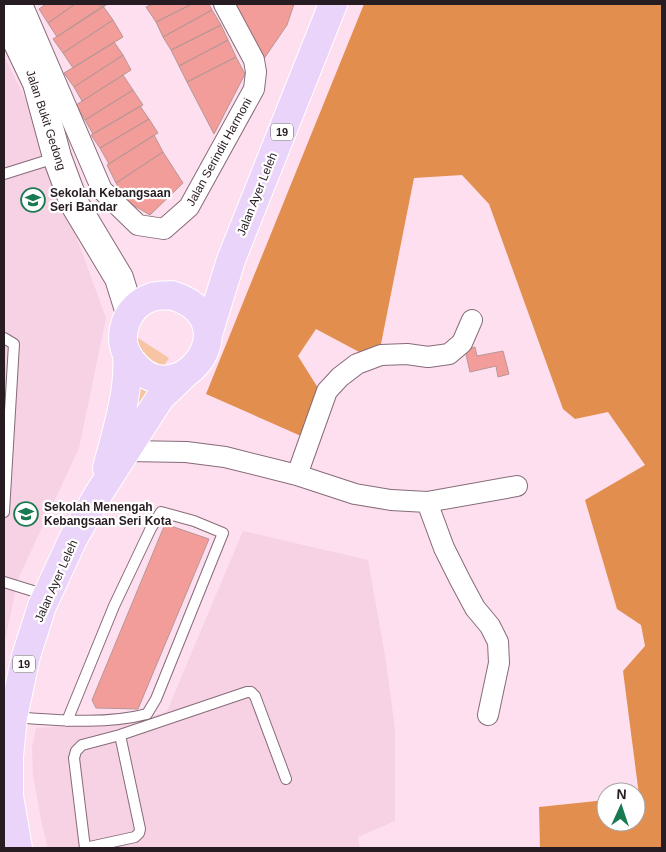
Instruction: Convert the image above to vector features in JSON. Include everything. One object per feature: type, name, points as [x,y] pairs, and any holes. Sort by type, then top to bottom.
[{"type":"main road","name":"Jalan Ayer Leleh","points":[[209,331],[230,260],[333,4]]},
{"type":"main road","points":[[99,493],[118,428],[128,369],[123,341],[124,326],[130,313],[140,303],[209,282],[230,260]]},
{"type":"main road","points":[[127,355],[135,367],[146,375],[159,379],[172,379],[184,374],[195,367],[203,356],[209,331],[203,318],[194,306],[182,298],[162,296]]},
{"type":"main road","name":"Jalan Ayer Leleh","points":[[18,848],[9,796],[9,756],[13,716],[26,656],[47,595],[99,493],[160,398],[184,374]]},
{"type":"street","name":"Jalan Serindit Harmoni","points":[[22,4],[102,190],[138,225],[164,229],[189,207],[254,89],[256,72],[254,60],[224,4]]},
{"type":"street","name":"Jalan Bukit Gedong","points":[[4,14],[37,83],[57,157],[74,203],[119,278],[130,313]]},
{"type":"street","name":"Jalan Bukit Gedong","points":[[119,278],[162,296]]},
{"type":"street","points":[[297,475],[327,391],[340,376],[357,364],[381,355],[408,354],[428,357],[449,354],[462,343],[472,320]]},
{"type":"street","points":[[127,451],[186,452],[225,457],[297,475],[355,494],[391,500],[427,502],[517,486]]},
{"type":"street","points":[[427,502],[444,548],[474,608],[490,626],[498,642],[499,663],[488,715]]},
{"type":"lane","points":[[4,174],[57,157]]},
{"type":"lane","points":[[4,338],[14,344],[4,512]]},
{"type":"lane","points":[[13,716],[67,721],[133,718],[147,714],[156,699],[223,533],[194,521],[161,512],[151,528],[114,606],[67,721]]},
{"type":"lane","points":[[4,582],[47,595]]},
{"type":"lane","points":[[120,735],[140,829],[139,833],[135,837],[85,848],[74,758],[76,751],[82,745],[120,735],[251,692],[255,696],[286,779]]},
{"type":"shaded area","points":[[364,4],[662,4],[662,848],[540,848],[539,807],[596,801],[596,832],[646,832],[646,782],[637,782],[623,671],[645,646],[641,625],[617,609],[585,500],[645,465],[608,412],[575,419],[563,409],[489,204],[462,175],[414,178],[381,344],[361,353],[316,329],[298,356],[318,388],[301,436],[206,394]]},
{"type":"shaded area","points":[[4,56],[26,100],[106,318],[79,448],[18,579],[4,645]]},
{"type":"shaded area","points":[[138,338],[169,358],[123,428],[138,376]]},
{"type":"shaded area","points":[[243,531],[368,560],[386,661],[395,730],[395,821],[358,837],[360,848],[48,848],[33,775],[32,748],[36,728],[135,722],[167,711]]},
{"type":"building","points":[[46,4],[75,4],[48,23],[39,9]]},
{"type":"building","points":[[75,4],[106,5],[57,37],[48,23]]},
{"type":"building","points":[[153,4],[192,4],[156,22],[146,7]]},
{"type":"building","points":[[192,4],[209,4],[212,10],[163,37],[156,22]]},
{"type":"building","points":[[229,4],[294,4],[287,25],[261,63]]},
{"type":"building","points":[[103,6],[113,20],[63,53],[53,39]]},
{"type":"building","points":[[212,10],[221,25],[171,50],[163,37]]},
{"type":"building","points":[[113,20],[123,37],[73,68],[63,53]]},
{"type":"building","points":[[221,25],[228,40],[179,66],[171,50]]},
{"type":"building","points":[[228,40],[236,57],[187,82],[179,66]]},
{"type":"building","points":[[114,42],[123,55],[74,87],[64,73]]},
{"type":"building","points":[[123,55],[131,70],[82,101],[74,87]]},
{"type":"building","points":[[236,57],[245,74],[214,134],[187,82]]},
{"type":"building","points":[[123,75],[133,90],[85,120],[76,105]]},
{"type":"building","points":[[133,90],[143,105],[93,134],[85,120]]},
{"type":"building","points":[[140,106],[149,119],[100,148],[91,135]]},
{"type":"building","points":[[149,119],[158,133],[109,164],[100,148]]},
{"type":"building","points":[[154,135],[163,152],[116,183],[107,165]]},
{"type":"building","points":[[163,152],[183,183],[150,215],[128,202],[116,183]]},
{"type":"building","points":[[475,347],[477,356],[503,351],[509,374],[498,377],[496,366],[470,372],[465,350]]},
{"type":"building","points":[[165,524],[209,539],[138,709],[96,708],[92,700]]},
{"type":"place","name":"Sekolah Kebangsaan Seri Bandar","points":[[33,200]]},
{"type":"place","name":"Sekolah Menengah Kebangsaan Seri Kota","points":[[26,514]]}]
